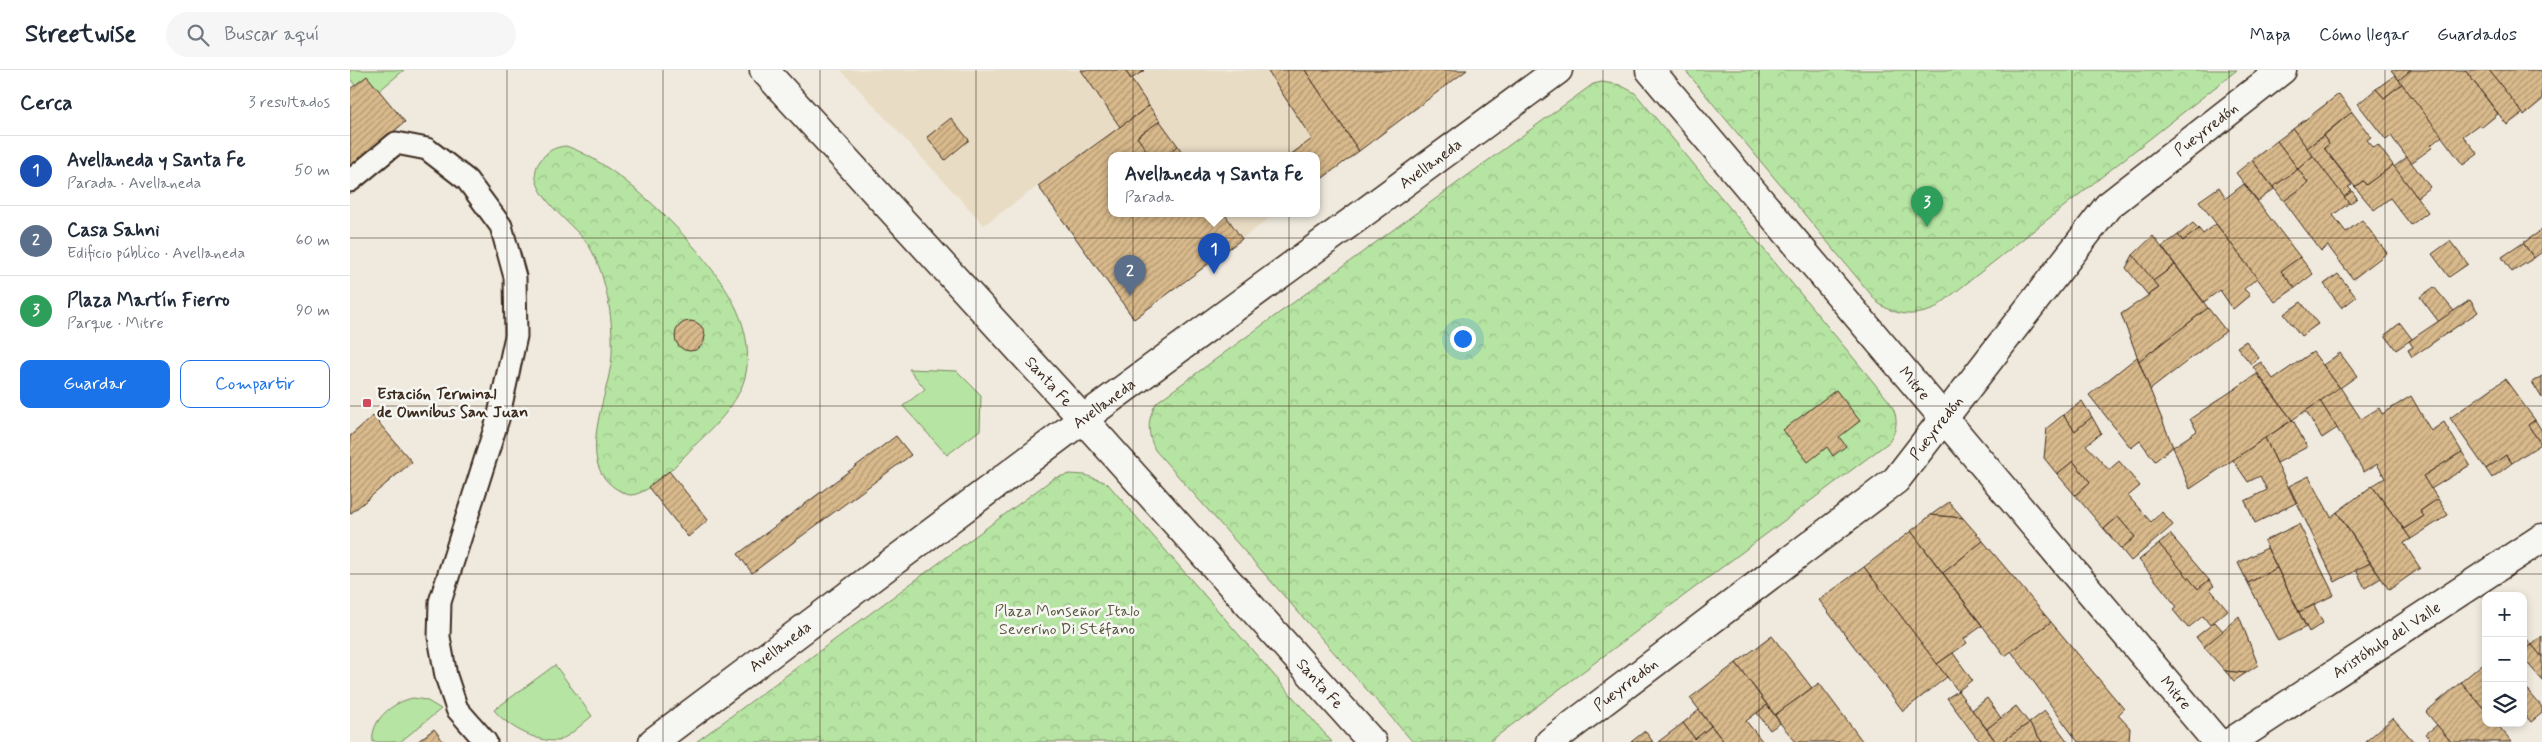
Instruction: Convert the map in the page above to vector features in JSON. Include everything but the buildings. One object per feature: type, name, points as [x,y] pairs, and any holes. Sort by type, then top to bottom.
[{"type":"street","name":"Santa Fe","points":[[764,70],[1083,419],[1372,742]]},
{"type":"street","name":"Avellaneda","points":[[653,742],[1083,419],[1558,70]]},
{"type":"street","name":"Mitre","points":[[1650,70],[2217,742]]},
{"type":"street","name":"Pueyrredón","points":[[1550,742],[1896,480],[2108,206],[2282,70]]},
{"type":"street","name":"Aristóbulo del Valle","points":[[2231,742],[2542,538]]},
{"type":"lane","points":[[350,181],[396,142],[427,150],[467,180],[501,226],[516,277],[516,336],[498,419],[440,602],[439,636],[446,676],[457,709],[486,742]]},
{"type":"shaded area","points":[[841,70],[1467,70],[1320,181],[1320,152],[1182,152],[1149,106],[984,225]]},
{"type":"shaded area","points":[[1227,217],[1271,217],[1242,239]]},
{"type":"green space","points":[[350,70],[404,70],[368,100],[350,79]]},
{"type":"green space","points":[[1685,70],[2237,70],[1934,309],[1927,312],[1905,314],[1892,311],[1878,303]]},
{"type":"green space","points":[[1602,82],[1620,85],[1635,93],[1889,401],[1896,416],[1896,426],[1889,442],[1489,742],[1413,742],[1155,450],[1149,432],[1151,414],[1157,402],[1593,84]]},
{"type":"green space","points":[[566,146],[589,156],[613,172],[664,214],[708,264],[725,288],[737,310],[746,338],[747,366],[745,378],[741,389],[728,410],[674,467],[656,483],[639,493],[631,495],[615,488],[603,476],[597,461],[597,426],[612,354],[611,316],[602,275],[587,243],[550,204],[537,182],[536,171],[540,161],[551,150]]},
{"type":"green space","points":[[909,369],[957,371],[981,395],[980,430],[947,455],[903,406],[925,389]]},
{"type":"green space","name":"Plaza Monseñor Italo Severino Di Stéfano","points":[[1070,474],[1085,475],[1107,483],[1332,742],[696,742],[1054,478]]},
{"type":"green space","points":[[555,665],[592,716],[562,739],[549,741],[522,732],[506,722],[494,710]]},
{"type":"green space","points":[[413,698],[426,700],[441,709],[400,742],[373,742],[375,726],[384,713],[398,703]]},
{"type":"place","name":"Plaza Martín Fierro","points":[[1927,227]]},
{"type":"place","name":"Avellaneda y Santa Fe","points":[[1214,274]]},
{"type":"place","name":"Casa Sahni","points":[[1130,296]]},
{"type":"place","name":"Estación Terminal de Omnibus San Juan","points":[[367,403]]}]
